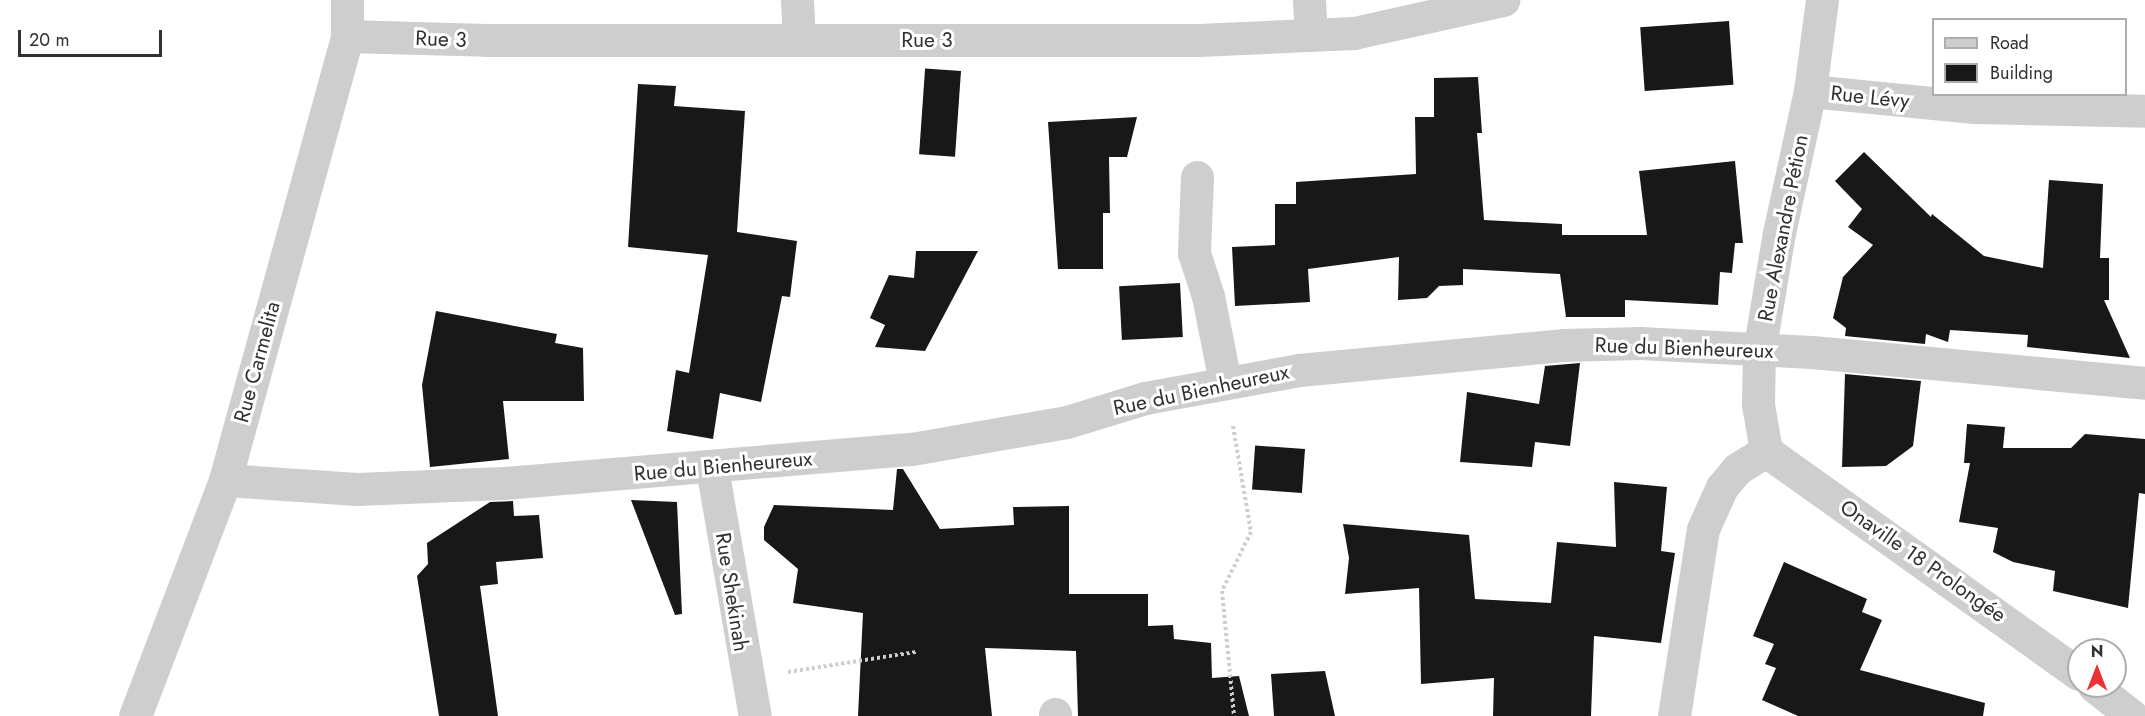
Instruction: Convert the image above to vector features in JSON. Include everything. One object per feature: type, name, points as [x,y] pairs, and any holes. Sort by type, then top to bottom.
[{"type":"street","name":"Rue Carmelita","points":[[135,716],[225,480],[347,36],[347,0]]},
{"type":"street","points":[[798,0],[799,40]]},
{"type":"street","points":[[1309,0],[1311,35]]},
{"type":"street","name":"Rue 3","points":[[347,36],[486,40],[1200,40],[1354,33],[1503,0]]},
{"type":"street","name":"Rue Alexandre Pétion","points":[[1766,451],[1758,404],[1759,352],[1779,233],[1810,91],[1822,0]]},
{"type":"street","name":"Rue Lévy","points":[[1810,91],[1974,107],[2145,111]]},
{"type":"street","points":[[1197,177],[1194,253],[1208,296],[1225,382]]},
{"type":"street","name":"Rue du Bienheureux","points":[[225,480],[357,489],[712,468],[912,449],[1067,423],[1144,398],[1299,370],[1563,345],[1640,343],[1759,352],[1869,356],[2145,383]]},
{"type":"street","points":[[1674,716],[1703,529],[1722,487],[1737,469],[1766,451]]},
{"type":"street","name":"Onaville 18 Prolongée","points":[[1766,451],[2067,665]]},
{"type":"street","name":"Rue Shekinah","points":[[712,468],[746,678],[755,716]]},
{"type":"street","points":[[2109,698],[2132,716]]},
{"type":"path","points":[[1225,382],[1251,532],[1222,591],[1234,716]]},
{"type":"path","points":[[746,678],[916,652]]},
{"type":"building","points":[[1729,21],[1733,85],[1645,91],[1640,27]]},
{"type":"building","points":[[925,68],[961,71],[955,157],[919,154]]},
{"type":"building","points":[[1478,77],[1482,133],[1477,133],[1484,220],[1562,224],[1562,235],[1647,235],[1639,171],[1735,161],[1743,243],[1735,243],[1732,273],[1720,272],[1718,305],[1625,300],[1625,317],[1566,317],[1560,274],[1463,269],[1463,285],[1439,286],[1427,298],[1398,300],[1399,257],[1308,269],[1310,302],[1235,306],[1232,247],[1275,245],[1275,204],[1296,204],[1296,182],[1416,174],[1415,117],[1434,117],[1434,78]]},
{"type":"building","points":[[638,84],[676,86],[674,106],[745,111],[737,232],[797,241],[790,297],[782,296],[761,402],[720,393],[713,439],[667,431],[676,370],[689,373],[708,255],[628,247]]},
{"type":"building","points":[[1137,117],[1127,157],[1109,157],[1110,213],[1103,213],[1103,269],[1058,269],[1048,122]]},
{"type":"building","points":[[1864,152],[1931,217],[1932,214],[1984,256],[2043,268],[2049,180],[2103,184],[2100,258],[2109,258],[2109,300],[2104,300],[2130,358],[2027,347],[2028,335],[1950,330],[1948,342],[1926,334],[1925,344],[1845,336],[1846,328],[1833,318],[1843,277],[1873,245],[1848,227],[1862,209],[1835,181]]},
{"type":"building","points":[[916,251],[978,251],[925,351],[875,347],[885,325],[870,318],[889,275],[914,278]]},
{"type":"building","points":[[1180,283],[1183,337],[1122,340],[1119,286]]},
{"type":"building","points":[[436,311],[557,334],[555,343],[583,348],[584,401],[503,401],[509,459],[430,467],[422,385]]},
{"type":"building","points":[[1580,363],[1570,446],[1535,442],[1532,467],[1460,462],[1467,392],[1539,404],[1545,366]]},
{"type":"building","points":[[1845,374],[1921,381],[1913,446],[1886,466],[1842,467]]},
{"type":"building","points":[[1967,424],[2005,427],[2003,448],[2071,448],[2085,434],[2145,439],[2145,494],[2139,493],[2128,608],[2053,591],[2055,571],[2013,562],[1993,552],[1998,528],[1959,522],[1970,463],[1964,463]]},
{"type":"building","points":[[1255,446],[1305,449],[1302,493],[1252,489]]},
{"type":"building","points":[[897,469],[903,469],[940,529],[1014,525],[1013,507],[1069,506],[1069,594],[1148,594],[1148,626],[1173,625],[1174,639],[1211,643],[1212,678],[1239,676],[1249,716],[1078,716],[1076,651],[985,648],[992,716],[858,716],[863,613],[793,603],[798,569],[764,540],[764,527],[774,505],[893,510]]},
{"type":"building","points":[[1614,482],[1667,487],[1661,551],[1675,553],[1661,643],[1594,636],[1591,716],[1493,716],[1494,678],[1421,684],[1419,588],[1345,594],[1349,558],[1343,524],[1469,535],[1475,599],[1551,603],[1557,542],[1616,547]]},
{"type":"building","points":[[631,500],[677,502],[682,614],[675,615]]},
{"type":"building","points":[[513,501],[514,516],[539,515],[543,558],[496,562],[498,584],[480,586],[498,716],[439,716],[417,576],[428,564],[427,543],[490,502]]},
{"type":"building","points":[[1784,562],[1867,599],[1862,612],[1882,620],[1860,670],[1985,703],[1983,716],[1798,716],[1762,700],[1776,668],[1765,664],[1774,644],[1753,636]]},
{"type":"building","points":[[1325,671],[1335,716],[1274,716],[1271,674]]}]
